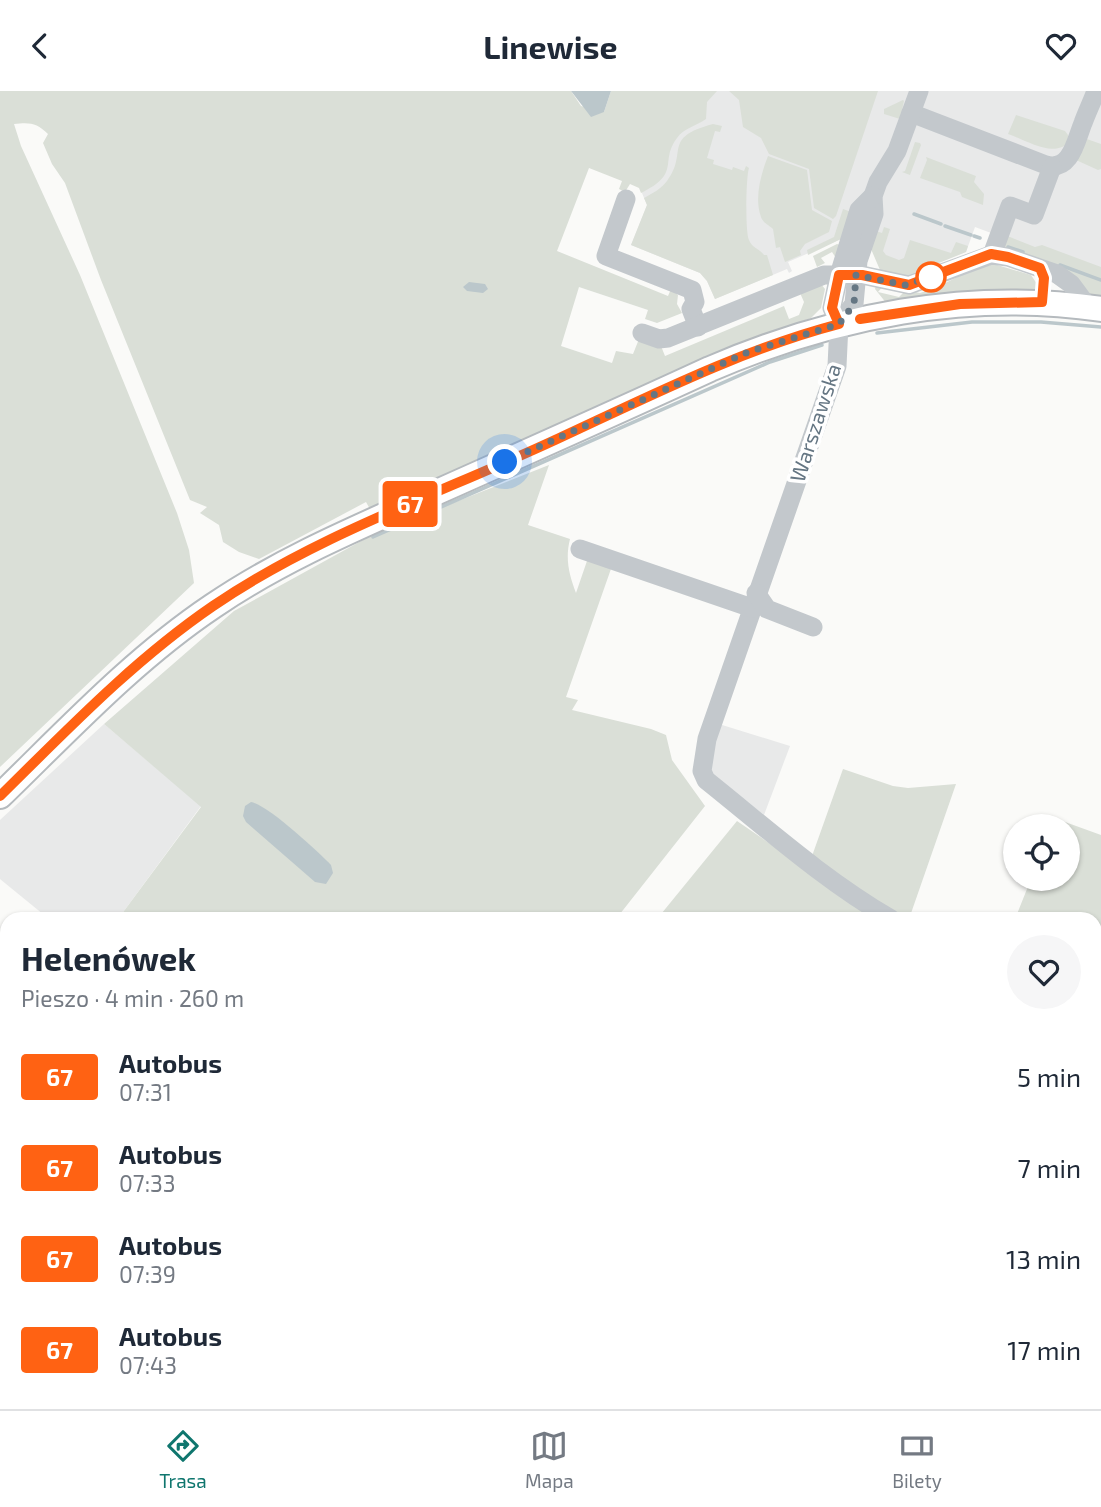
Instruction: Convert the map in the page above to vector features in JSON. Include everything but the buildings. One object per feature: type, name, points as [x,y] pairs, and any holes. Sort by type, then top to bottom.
[{"type":"main road","points":[[0,796],[88,710],[183,627],[226,597],[286,562],[736,358],[794,336],[839,324],[929,307],[1042,302],[1094,308]]},
{"type":"street","points":[[839,324],[854,304],[848,275],[859,210],[873,197],[881,175],[896,155],[919,91]]},
{"type":"street","points":[[911,113],[1052,167],[1065,162],[1073,149],[1096,91]]},
{"type":"street","points":[[992,255],[1010,206],[1034,215],[1052,167]]},
{"type":"street","points":[[626,199],[606,256],[689,288],[694,293],[695,318]]},
{"type":"street","points":[[642,333],[665,338],[695,318],[816,277],[848,275],[909,285],[992,255],[1057,274],[1071,284],[1094,308]]},
{"type":"street","points":[[1040,268],[1044,278],[1042,302]]},
{"type":"street","name":"Warszawska","points":[[839,324],[837,366],[707,739],[702,771],[706,780],[818,871],[879,912]]},
{"type":"street","points":[[580,549],[754,601],[813,627]]},
{"type":"shaded area","points":[[0,91],[571,91],[581,106],[604,112],[611,91],[717,91],[707,102],[706,119],[677,138],[672,146],[666,173],[654,186],[641,193],[639,188],[630,184],[625,192],[619,189],[622,181],[589,168],[557,251],[668,296],[671,289],[678,295],[677,304],[682,313],[657,323],[645,319],[648,310],[579,287],[561,346],[612,363],[616,351],[633,354],[639,339],[659,341],[665,356],[784,306],[789,319],[799,315],[804,302],[800,293],[821,284],[825,289],[821,308],[811,318],[693,364],[371,511],[366,502],[259,559],[239,552],[223,542],[219,525],[200,513],[207,507],[190,500],[65,183],[52,164],[43,143],[48,134],[33,124],[14,124],[21,146],[80,275],[177,513],[189,550],[194,583],[0,767]]},
{"type":"shaded area","points":[[571,91],[611,91],[604,112],[591,117]]},
{"type":"shaded area","points":[[632,91],[1101,91],[1101,274],[975,227],[966,252],[931,266],[929,262],[922,265],[924,269],[906,276],[871,249],[841,239],[788,262],[792,271],[789,273],[787,269],[715,299],[700,273],[631,245],[647,205],[639,186]]},
{"type":"shaded area","points":[[729,91],[878,91],[833,219],[814,208],[809,169],[769,154],[761,138],[743,127],[739,100]]},
{"type":"shaded area","points":[[903,100],[900,119],[884,114],[884,109]]},
{"type":"shaded area","points":[[1016,115],[1065,131],[1068,143],[1054,149],[1047,148],[1008,134]]},
{"type":"shaded area","points":[[713,124],[722,126],[720,132],[715,131],[707,158],[714,160],[713,164],[732,170],[733,167],[744,171],[746,166],[749,168],[746,204],[749,240],[767,255],[773,275],[715,299],[700,273],[631,245],[647,205],[644,198],[667,181],[673,171],[681,141],[697,129]]},
{"type":"shaded area","points":[[1084,138],[1101,144],[1101,169],[1076,160]]},
{"type":"shaded area","points":[[915,142],[921,145],[910,175],[902,172],[905,171]]},
{"type":"shaded area","points":[[768,156],[807,170],[812,210],[832,221],[829,232],[805,244],[800,251],[801,255],[785,262],[780,247],[776,248],[773,229],[763,221],[759,210],[759,186]]},
{"type":"shaded area","points":[[926,157],[976,176],[974,182],[984,194],[983,205],[962,197],[960,192],[920,178]]},
{"type":"shaded area","points":[[843,209],[854,213],[841,239],[808,255],[807,250],[834,237]]},
{"type":"shaded area","points":[[884,227],[890,229],[883,251],[899,260],[904,258],[910,240],[951,253],[956,242],[968,246],[966,252],[931,266],[929,262],[922,265],[924,269],[906,276],[880,270],[871,249],[876,231],[882,233]]},
{"type":"shaded area","points":[[1005,235],[1035,247],[1042,245],[1101,267],[1101,300],[1093,299],[1008,252],[1003,244]]},
{"type":"shaded area","points":[[837,244],[843,246],[838,261],[832,252],[821,258],[825,263],[817,267],[813,256]]},
{"type":"shaded area","points":[[994,264],[1031,275],[1038,290],[1035,293],[887,304],[875,289],[876,285],[884,285],[878,292],[899,297],[906,290],[920,293],[935,288],[934,285],[939,283],[941,285],[970,271]]},
{"type":"shaded area","points":[[469,282],[485,284],[488,289],[483,293],[467,291],[463,287]]},
{"type":"shaded area","points":[[549,465],[528,525],[570,539],[568,566],[576,593],[588,558],[612,566],[566,697],[578,700],[572,710],[666,735],[672,760],[705,806],[622,912],[123,912],[201,807],[104,724],[234,611],[372,535]]},
{"type":"shaded area","points":[[104,724],[201,806],[123,912],[40,912],[0,879],[0,820]]},
{"type":"shaded area","points":[[719,724],[790,746],[764,815],[708,772]]},
{"type":"shaded area","points":[[843,769],[893,786],[908,788],[956,784],[911,912],[891,912],[812,856]]},
{"type":"shaded area","points":[[251,802],[269,811],[331,865],[333,873],[326,884],[315,882],[246,822],[243,816],[245,806]]},
{"type":"shaded area","points":[[737,821],[873,912],[663,912]]},
{"type":"shaded area","points":[[1080,827],[1101,835],[1101,912],[1018,912],[1026,891],[1080,891]]},
{"type":"waterway","points":[[914,214],[941,224]]},
{"type":"waterway","points":[[945,226],[971,235]]},
{"type":"waterway","points":[[974,236],[980,238]]},
{"type":"waterway","points":[[1008,247],[1023,252]]},
{"type":"waterway","points":[[1060,265],[1101,280]]},
{"type":"waterway","points":[[877,333],[972,322],[1041,322],[1101,327]]},
{"type":"waterway","points":[[373,537],[770,362],[822,345]]},
{"type":"bus line","name":"67","points":[[0,796],[88,710],[151,654],[183,627],[249,583],[355,529],[748,352],[839,324],[832,308],[839,275],[862,275],[909,285],[991,254],[1040,268],[1043,274],[1042,302],[960,304],[860,319]]},
{"type":"route","points":[[505,462],[748,352],[839,324],[850,313],[854,304],[856,275],[905,285],[931,277]]}]
